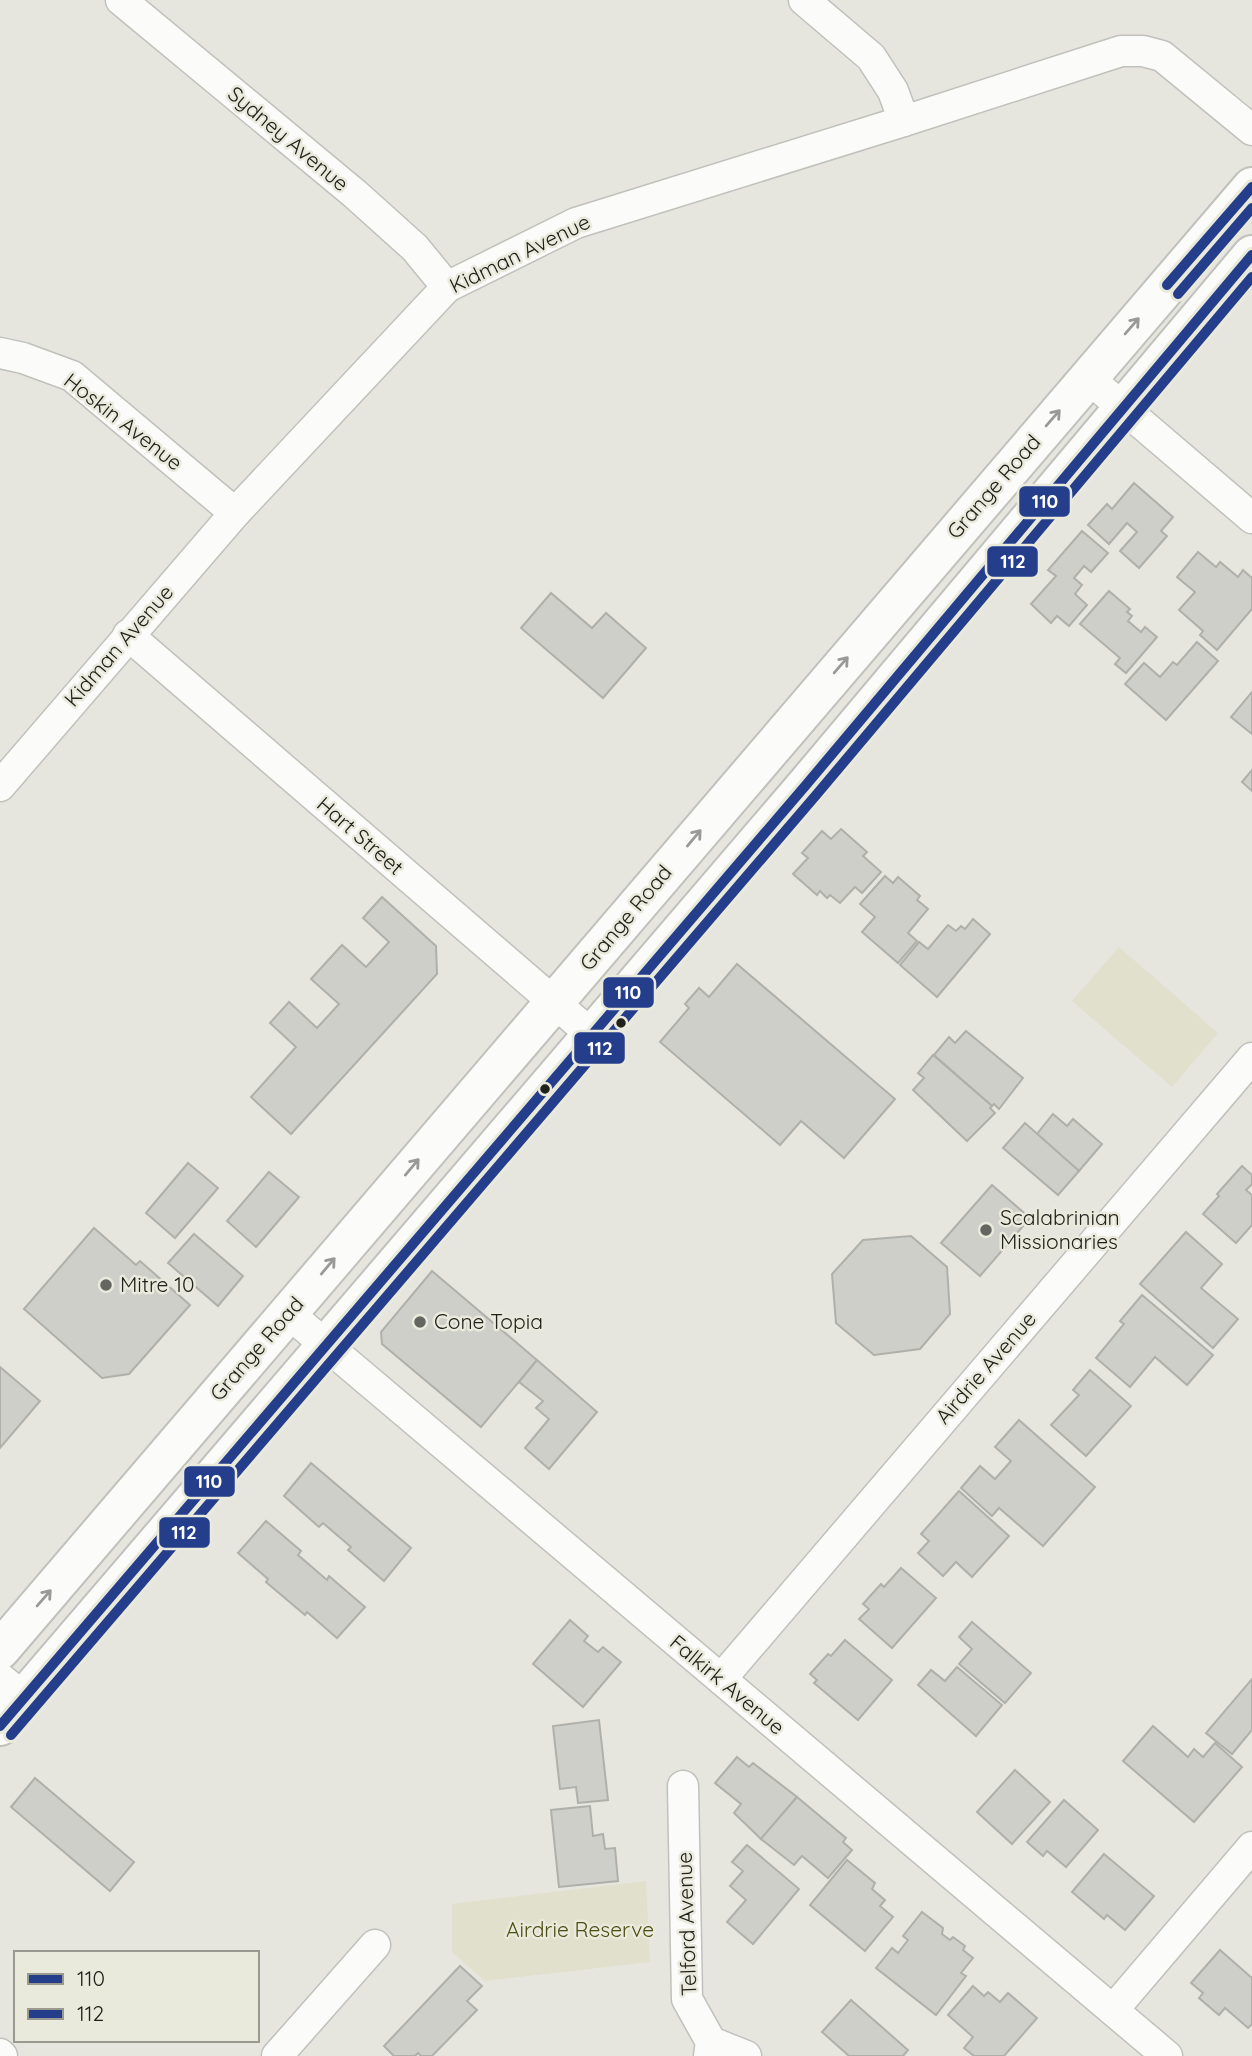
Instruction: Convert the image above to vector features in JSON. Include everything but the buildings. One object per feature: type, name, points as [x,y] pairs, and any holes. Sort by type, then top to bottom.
[{"type":"main road","name":"Grange Road","points":[[0,1650],[1252,187]]},
{"type":"main road","points":[[8,1701],[326,1346],[815,775],[1252,255]]},
{"type":"street","name":"Sydney Avenue","points":[[121,0],[355,194],[415,248],[447,287]]},
{"type":"street","points":[[804,0],[871,57],[894,91],[904,121]]},
{"type":"street","name":"Kidman Avenue","points":[[0,786],[235,513],[447,287],[576,223],[1121,51],[1143,51],[1162,56],[1252,130]]},
{"type":"street","name":"Hoskin Avenue","points":[[0,353],[23,358],[72,376],[235,513]]},
{"type":"street","points":[[1087,377],[1252,518]]},
{"type":"street","name":"Hart Street","points":[[128,635],[592,1035]]},
{"type":"street","name":"Airdrie Avenue","points":[[720,1679],[1252,1058]]},
{"type":"street","name":"Falkirk Avenue","points":[[288,1313],[1167,2056]]},
{"type":"street","name":"Telford Avenue","points":[[683,1786],[687,1999],[710,2049]]},
{"type":"street","points":[[1113,2010],[1252,1847]]},
{"type":"street","points":[[277,2056],[375,1945]]},
{"type":"street","points":[[710,2049],[746,2056]]},
{"type":"green space","points":[[1119,947],[1218,1033],[1172,1087],[1072,1001]]},
{"type":"green space","name":"Airdrie Reserve","points":[[646,1881],[650,1962],[485,1981],[452,1952],[452,1904]]},
{"type":"transit line","name":"110","points":[[1167,285],[1252,187]]},
{"type":"transit line","name":"112","points":[[1178,294],[1252,208]]},
{"type":"transit line","name":"110","points":[[0,1726],[806,785],[1252,255]]},
{"type":"transit line","name":"112","points":[[11,1735],[817,794],[1252,277]]},
{"type":"place","name":"Scalabrinian Missionaries","points":[[986,1230]]},
{"type":"place","name":"Mitre 10","points":[[106,1285]]},
{"type":"place","name":"Cone Topia","points":[[420,1322]]}]
